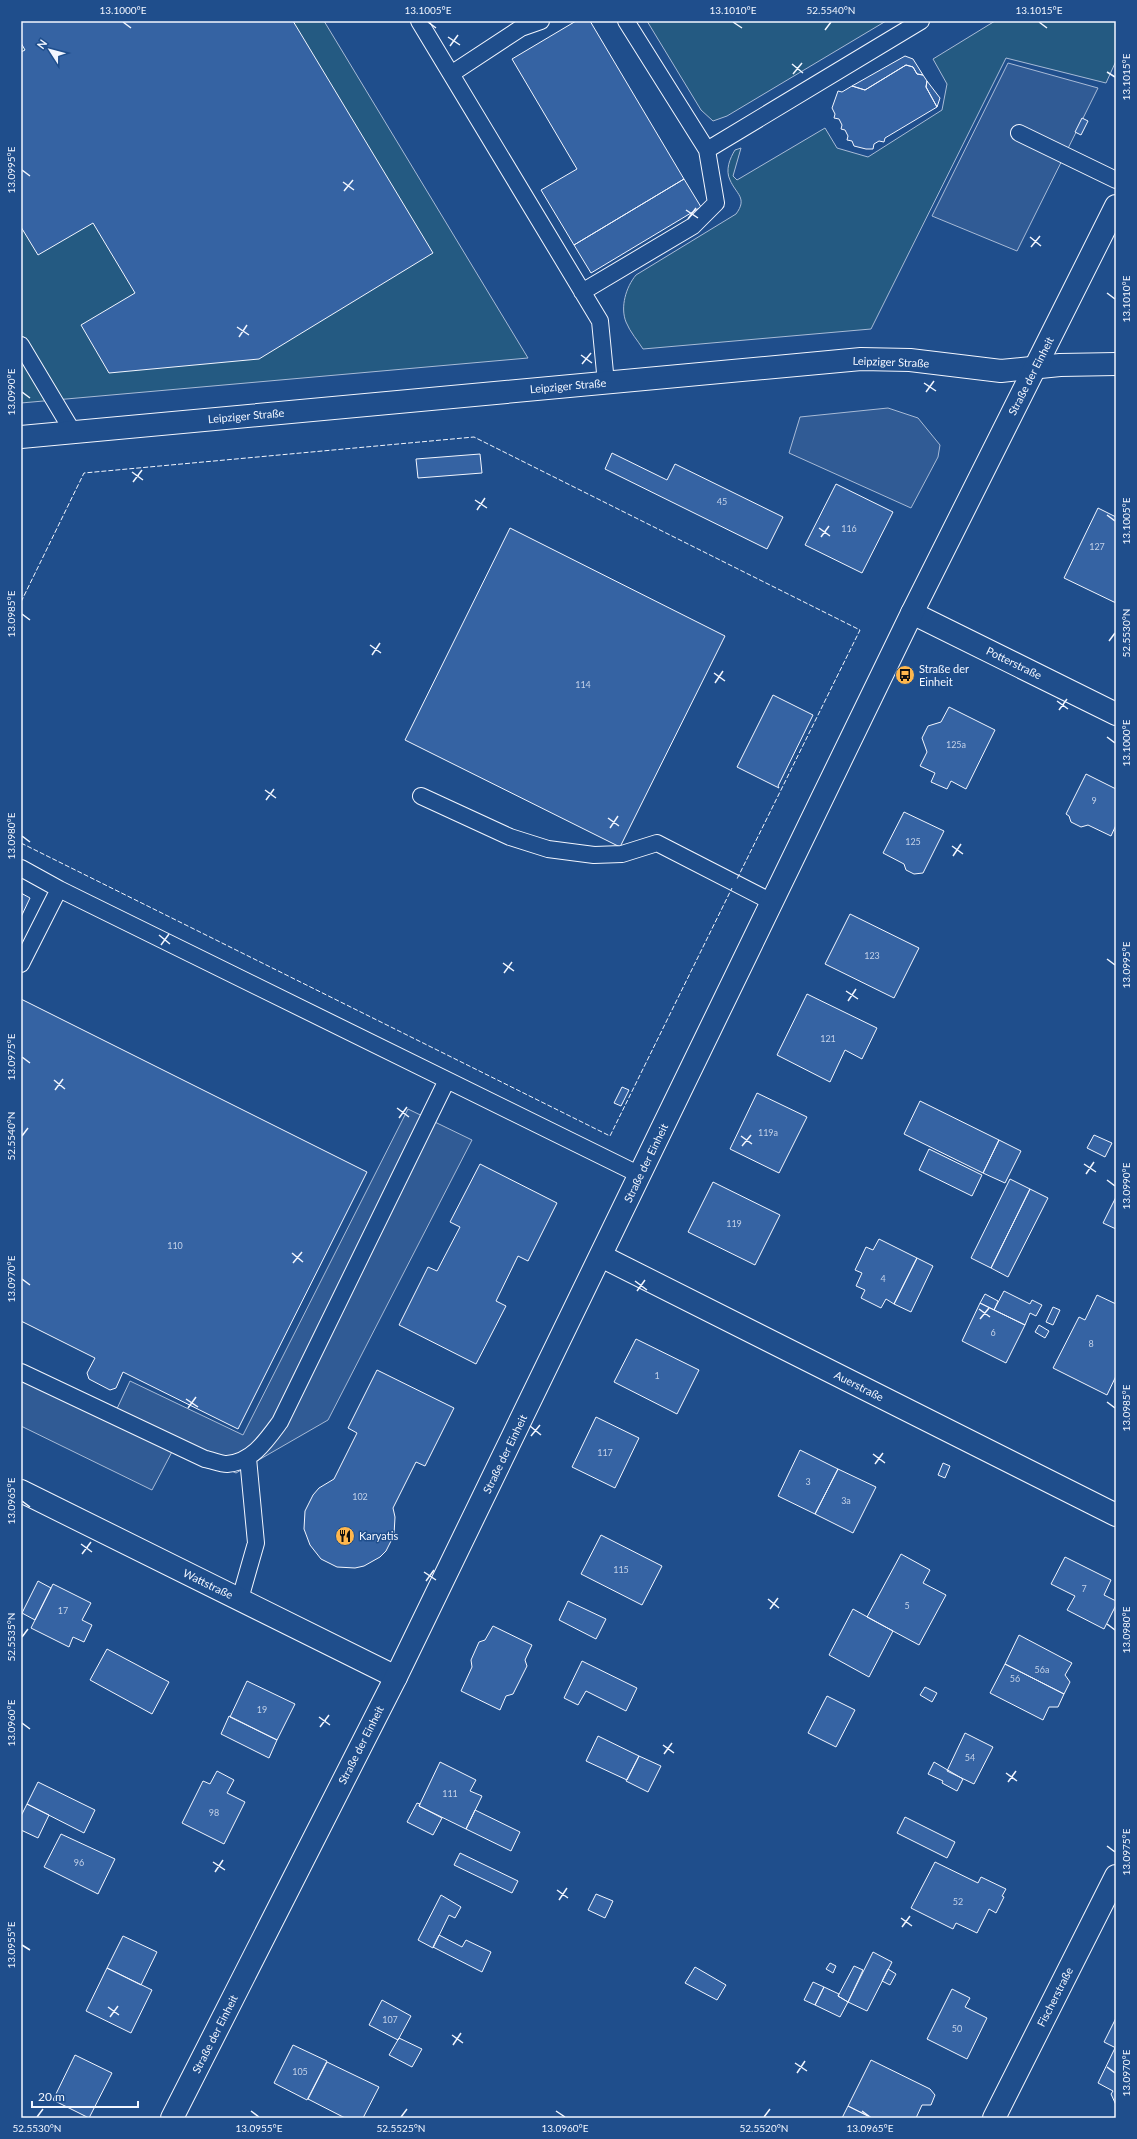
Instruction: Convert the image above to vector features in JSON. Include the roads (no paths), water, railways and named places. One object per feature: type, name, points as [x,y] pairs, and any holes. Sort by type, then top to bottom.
[{"type":"street","name":"Straße der Einheit","points":[[172,2118],[396,1677],[912,613],[1116,206]]},
{"type":"street","name":"Leipziger Straße","points":[[21,437],[862,359],[910,360],[992,370],[1036,368],[1060,365],[1116,364]]},
{"type":"street","name":"Potterstraße","points":[[912,613],[1116,714]]},
{"type":"street","name":"Auerstraße","points":[[601,1256],[1116,1515]]},
{"type":"street","name":"Wattstraße","points":[[21,1491],[396,1677]]},
{"type":"street","name":"Fischerstraße","points":[[994,2118],[1116,1876]]},
{"type":"lane","points":[[419,21],[600,320],[606,382]]},
{"type":"lane","points":[[451,74],[521,28],[541,21]]},
{"type":"lane","points":[[582,292],[693,226],[716,203],[707,150],[626,21]]},
{"type":"lane","points":[[707,150],[921,21]]},
{"type":"lane","points":[[1019,134],[1116,180]]},
{"type":"lane","points":[[21,345],[73,432]]},
{"type":"lane","points":[[421,796],[510,837],[548,849],[594,855],[622,854],[657,844],[772,902]]},
{"type":"lane","points":[[21,868],[59,889],[640,1175]]},
{"type":"lane","points":[[21,964],[59,889]]},
{"type":"lane","points":[[21,1372],[205,1458],[226,1464],[248,1458],[265,1444],[280,1422],[447,1080]]},
{"type":"lane","points":[[240,1599],[256,1543],[248,1458]]},
{"type":"place","name":"Straße der Einheit","points":[[905,675]]},
{"type":"place","name":"Karyatis","points":[[345,1536]]}]
